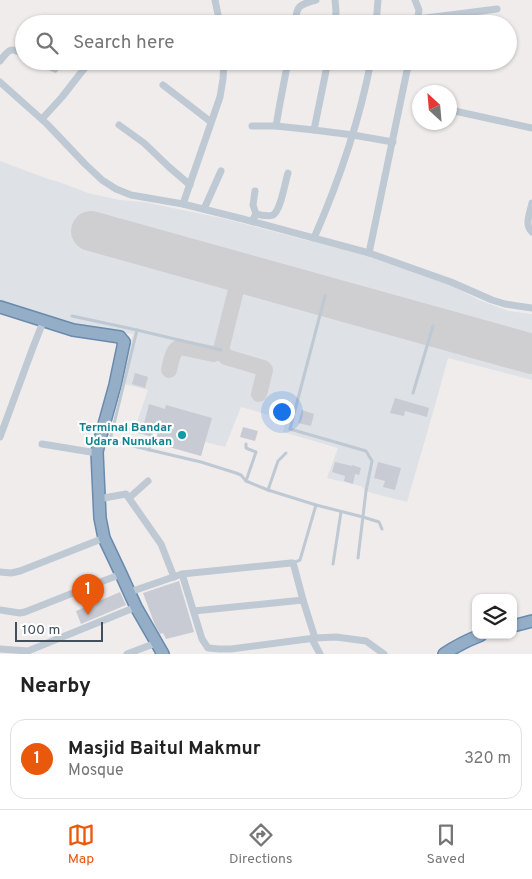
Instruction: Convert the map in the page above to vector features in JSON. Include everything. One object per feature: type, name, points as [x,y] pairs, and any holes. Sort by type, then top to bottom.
[{"type":"highway","points":[[0,307],[73,330],[120,337],[124,342],[119,386],[100,438],[97,454],[100,518],[104,538],[136,607],[163,654]]},
{"type":"highway","points":[[0,314],[72,336],[124,342]]},
{"type":"highway","points":[[517,625],[532,621]]},
{"type":"highway","points":[[444,654],[472,639]]},
{"type":"street","points":[[215,0],[218,15]]},
{"type":"street","points":[[296,15],[298,7],[313,0]]},
{"type":"street","points":[[335,0],[336,15]]},
{"type":"street","points":[[377,15],[378,0]]},
{"type":"street","points":[[415,0],[419,10],[419,15]]},
{"type":"street","points":[[458,15],[497,9]]},
{"type":"street","points":[[0,61],[5,54],[15,50]]},
{"type":"street","points":[[42,119],[83,70]]},
{"type":"street","points":[[183,204],[220,97],[224,70]]},
{"type":"street","points":[[276,126],[286,70]]},
{"type":"street","points":[[314,130],[326,70]]},
{"type":"street","points":[[314,238],[343,167],[365,94],[369,70]]},
{"type":"street","points":[[369,253],[407,70]]},
{"type":"street","points":[[0,82],[42,119],[102,180],[116,189],[131,195],[183,204],[252,221],[369,253],[451,282],[492,300],[532,308]]},
{"type":"street","points":[[163,85],[211,122]]},
{"type":"street","points":[[457,112],[532,128]]},
{"type":"street","points":[[119,125],[144,143],[190,185]]},
{"type":"street","points":[[252,126],[276,126],[314,130],[393,142]]},
{"type":"street","points":[[204,209],[222,171]]},
{"type":"street","points":[[256,214],[268,216],[278,209],[288,173]]},
{"type":"street","points":[[252,221],[256,214],[253,205],[255,192]]},
{"type":"street","points":[[532,203],[527,225],[528,229],[532,232]]},
{"type":"street","points":[[0,437],[42,327]]},
{"type":"street","points":[[42,444],[97,454]]},
{"type":"street","points":[[129,498],[148,481]]},
{"type":"street","points":[[98,499],[126,494],[161,544],[174,577]]},
{"type":"street","points":[[0,572],[7,574],[16,573],[104,538]]},
{"type":"street","points":[[130,592],[182,574],[293,563],[320,654]]},
{"type":"street","points":[[0,610],[25,612],[121,574]]},
{"type":"street","points":[[182,574],[202,639],[206,646],[211,649],[231,649],[314,638],[336,637],[366,641],[384,654]]},
{"type":"street","points":[[194,611],[303,600]]},
{"type":"street","points":[[0,649],[28,651],[136,607]]},
{"type":"street","points":[[127,654],[156,643]]},
{"type":"lane","points":[[324,296],[290,429],[366,451],[372,461],[366,491],[358,558]]},
{"type":"lane","points":[[72,316],[221,350]]},
{"type":"lane","points":[[413,393],[433,326]]},
{"type":"lane","points":[[136,330],[119,386],[111,436],[112,440],[201,462],[236,473],[246,481],[268,490],[379,522],[382,529]]},
{"type":"lane","points":[[128,429],[152,435],[149,450]]},
{"type":"lane","points":[[246,444],[246,448],[256,452],[246,481]]},
{"type":"lane","points":[[268,490],[278,460],[286,453]]},
{"type":"lane","points":[[293,563],[300,560],[316,505]]},
{"type":"lane","points":[[333,564],[341,512]]},
{"type":"shaded area","points":[[0,161],[88,193],[120,200],[144,202],[221,218],[360,254],[447,283],[479,300],[509,311],[532,314],[532,380],[448,358],[407,502],[366,491],[361,486],[327,478],[338,448],[283,432],[286,420],[241,407],[225,447],[205,442],[201,456],[155,443],[159,428],[137,422],[148,390],[120,383],[133,334],[76,327],[0,304]]},
{"type":"building","points":[[135,373],[148,377],[145,388],[132,384]]},
{"type":"building","points":[[395,398],[429,408],[427,417],[405,411],[404,416],[390,413]]},
{"type":"building","name":"Terminal Bandar Udara Nunukan","points":[[149,404],[165,409],[166,405],[212,418],[201,456],[155,443],[159,428],[144,424]]},
{"type":"building","points":[[302,410],[314,414],[311,426],[298,423]]},
{"type":"building","points":[[243,427],[258,431],[255,441],[240,437]]},
{"type":"building","points":[[335,462],[361,468],[359,475],[355,474],[353,484],[344,481],[345,476],[332,472]]},
{"type":"building","points":[[378,462],[401,468],[395,490],[383,487],[385,481],[374,478]]},
{"type":"building","points":[[179,581],[194,632],[166,639],[163,633],[160,634],[155,625],[143,593]]},
{"type":"building","points":[[120,592],[126,605],[81,624],[76,611]]},
{"type":"taxiway","points":[[169,370],[174,353],[180,347],[213,354],[221,350],[237,286],[228,269]]},
{"type":"taxiway","points":[[237,286],[243,280],[253,276]]},
{"type":"taxiway","points":[[221,350],[226,357],[265,370],[259,394]]},
{"type":"runway","points":[[91,231],[532,354]]},
{"type":"place","name":"Terminal Bandar Udara Nunukan","points":[[182,435]]},
{"type":"place","name":"Masjid Baitul Makmur","points":[[88,615]]}]
